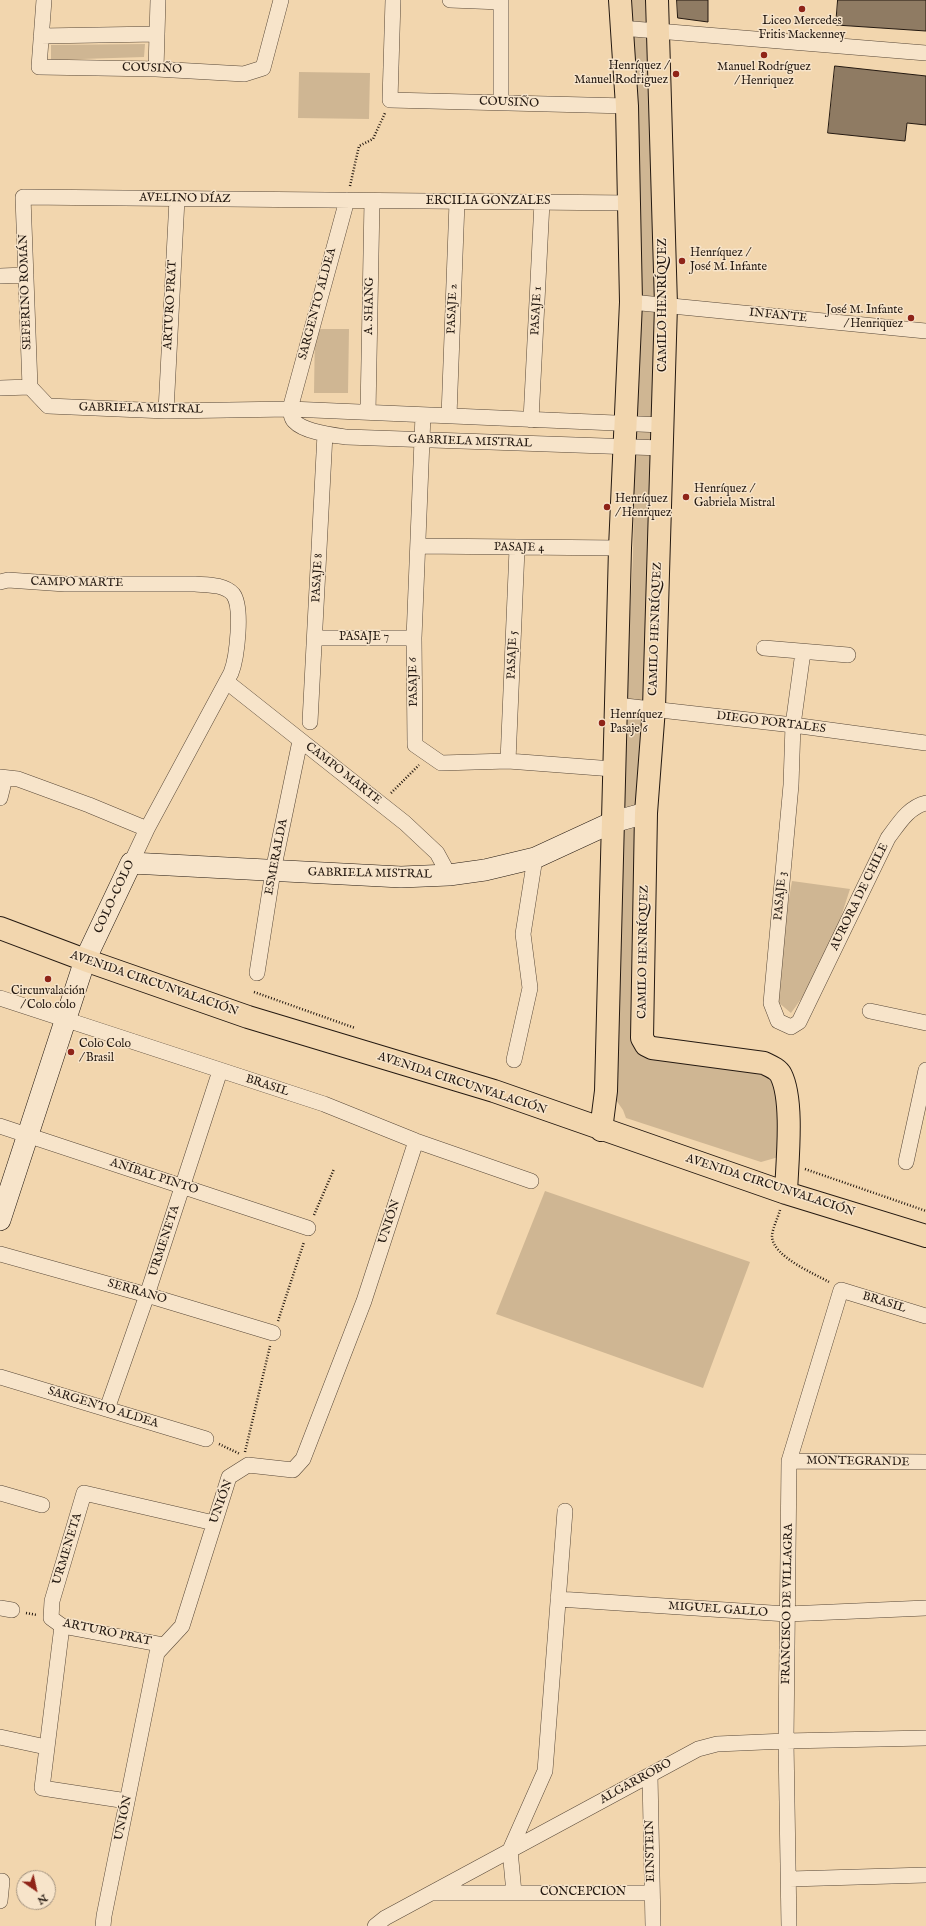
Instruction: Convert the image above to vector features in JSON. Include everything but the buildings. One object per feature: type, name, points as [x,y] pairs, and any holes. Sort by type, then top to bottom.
[{"type":"main road","points":[[601,1130],[606,1091],[613,769],[620,548],[631,302],[627,106],[620,0]]},
{"type":"main road","name":"CAMILO HENRÍQUEZ","points":[[657,0],[666,305],[654,708],[646,813],[642,1038],[646,1044],[652,1048],[764,1063],[773,1067],[781,1074],[786,1090],[788,1121],[786,1193]]},
{"type":"main road","name":"AVENIDA CIRCUNVALACIÓN","points":[[0,928],[85,960],[248,1017],[494,1091],[601,1130],[786,1193],[926,1236]]},
{"type":"street","points":[[44,0],[41,36],[157,34]]},
{"type":"street","points":[[156,69],[158,0]]},
{"type":"street","name":"COUSIÑO","points":[[41,36],[39,67],[156,69],[244,74],[263,68],[280,0]]},
{"type":"street","points":[[390,100],[393,0]]},
{"type":"street","points":[[450,0],[501,1],[501,102]]},
{"type":"street","points":[[621,28],[926,53]]},
{"type":"street","name":"COUSIÑO","points":[[390,100],[627,106]]},
{"type":"street","name":"AVELINO DÍAZ","points":[[23,197],[347,200]]},
{"type":"street","name":"SEFERINO ROMÁN","points":[[23,197],[30,387]]},
{"type":"street","name":"ARTURO PRAT","points":[[166,411],[177,199]]},
{"type":"street","name":"ERCILIA GONZALES","points":[[347,200],[630,203]]},
{"type":"street","name":"SARGENTO ALDEA","points":[[290,408],[347,200]]},
{"type":"street","name":"A. SHANG","points":[[368,412],[372,201]]},
{"type":"street","name":"PASAJE 2","points":[[449,416],[457,202]]},
{"type":"street","name":"PASAJE 1","points":[[532,420],[542,202]]},
{"type":"street","points":[[0,276],[26,275]]},
{"type":"street","name":"INFANTE","points":[[631,302],[926,331]]},
{"type":"street","points":[[0,388],[30,387]]},
{"type":"street","name":"GABRIELA MISTRAL","points":[[30,387],[48,406],[166,411],[290,408],[662,425]]},
{"type":"street","name":"GABRIELA MISTRAL","points":[[290,408],[291,416],[302,426],[325,434],[346,438],[662,448]]},
{"type":"street","name":"PASAJE 6","points":[[423,415],[414,638],[415,745],[441,763],[508,761],[613,769]]},
{"type":"street","name":"PASAJE 8","points":[[310,722],[325,434]]},
{"type":"street","name":"PASAJE 4","points":[[418,546],[517,549],[620,548]]},
{"type":"street","name":"PASAJE 5","points":[[508,761],[517,549]]},
{"type":"street","name":"CAMPO MARTE","points":[[0,582],[8,580],[66,584],[195,584],[225,588]]},
{"type":"street","name":"COLO-COLO","points":[[0,1220],[85,960],[147,829],[227,682],[234,666],[238,610],[232,594],[225,588]]},
{"type":"street","name":"PASAJE 7","points":[[315,638],[414,638]]},
{"type":"street","points":[[764,648],[848,655]]},
{"type":"street","points":[[793,725],[803,652]]},
{"type":"street","name":"CAMPO MARTE","points":[[227,682],[381,804],[430,845],[441,859],[449,874]]},
{"type":"street","name":"DIEGO PORTALES","points":[[616,705],[925,739]]},
{"type":"street","name":"PASAJE 3","points":[[793,725],[791,785],[771,1003],[778,1021],[791,1027],[799,1022],[809,1003]]},
{"type":"street","name":"ESMERALDA","points":[[257,973],[273,871],[300,741]]},
{"type":"street","points":[[0,798],[2,777],[18,779],[147,829]]},
{"type":"street","name":"AURORA DE CHILE","points":[[809,1003],[888,838],[905,815],[926,803]]},
{"type":"street","name":"GABRIELA MISTRAL","points":[[131,863],[401,877],[449,874],[485,870],[535,858],[613,822],[646,813]]},
{"type":"street","points":[[514,1060],[530,988],[523,934],[535,858]]},
{"type":"street","name":"BRASIL","points":[[0,998],[324,1104],[416,1141],[531,1181]]},
{"type":"street","points":[[870,1011],[926,1023]]},
{"type":"street","points":[[906,1162],[926,1070]]},
{"type":"street","name":"URMENETA","points":[[107,1409],[147,1295],[220,1071]]},
{"type":"street","name":"ANÍBAL PINTO","points":[[0,1126],[308,1228]]},
{"type":"street","name":"UNIÓN","points":[[103,1926],[157,1653],[182,1626],[229,1477],[248,1465],[293,1470],[303,1459],[364,1301],[416,1141]]},
{"type":"street","name":"SERRANO","points":[[0,1254],[147,1295],[274,1333]]},
{"type":"street","name":"BRASIL","points":[[841,1290],[926,1316]]},
{"type":"street","name":"FRANCISCO DE VILLAGRA","points":[[789,1926],[790,1879],[786,1741],[789,1461],[841,1290]]},
{"type":"street","name":"SARGENTO ALDEA","points":[[0,1377],[206,1439]]},
{"type":"street","name":"MONTEGRANDE","points":[[789,1461],[926,1462]]},
{"type":"street","points":[[0,1493],[42,1505]]},
{"type":"street","name":"URMENETA","points":[[127,1801],[42,1788],[56,1622],[52,1601],[84,1493],[214,1523]]},
{"type":"street","points":[[514,1893],[510,1850],[545,1771],[565,1511]]},
{"type":"street","name":"MIGUEL GALLO","points":[[558,1599],[787,1614],[926,1608]]},
{"type":"street","name":"ARTURO PRAT","points":[[56,1622],[164,1645]]},
{"type":"street","points":[[0,1737],[46,1747]]},
{"type":"street","name":"ALGARROBO","points":[[375,1926],[395,1919],[430,1893],[698,1749],[717,1744],[926,1738]]},
{"type":"street","name":"EINSTEIN","points":[[650,1775],[653,1926]]},
{"type":"street","points":[[790,1879],[926,1876]]},
{"type":"street","points":[[0,1881],[2,1881],[0,1901]]},
{"type":"street","name":"CONCEPCION","points":[[430,1893],[652,1894]]},
{"type":"path","points":[[347,200],[359,146],[373,139],[390,100]]},
{"type":"path","points":[[381,804],[429,755]]},
{"type":"path","points":[[206,1439],[244,1455],[248,1431],[274,1333],[308,1228],[334,1169]]},
{"type":"path","points":[[786,1193],[772,1236],[774,1243],[781,1255],[841,1290]]},
{"type":"path","points":[[6,1609],[56,1622]]},
{"type":"shaded area","points":[[622,0],[645,0],[658,306],[641,807],[620,812],[633,555],[635,427]]},
{"type":"shaded area","points":[[145,44],[144,57],[51,60],[51,45]]},
{"type":"shaded area","points":[[299,72],[370,73],[369,119],[298,118]]},
{"type":"shaded area","points":[[315,329],[349,329],[348,393],[314,393]]},
{"type":"shaded area","points":[[642,818],[639,1041],[778,1076],[782,1156],[761,1162],[626,1118],[623,1110],[609,1090],[617,826]]},
{"type":"shaded area","points":[[792,881],[850,889],[839,923],[809,988],[791,1013],[772,997]]},
{"type":"shaded area","points":[[545,1191],[750,1262],[703,1388],[496,1314]]},
{"type":"place","name":"Liceo Mercedes Fritis Mackenney","points":[[802,9]]},
{"type":"place","name":"Manuel Rodríguez / Henriquez","points":[[764,55]]},
{"type":"place","name":"Henríquez / Manuel Rodriguez","points":[[676,74]]},
{"type":"place","name":"Henríquez / José M. Infante","points":[[682,261]]},
{"type":"place","name":"José M. Infante / Henriquez","points":[[911,318]]},
{"type":"place","name":"Henríquez / Gabriela Mistral","points":[[686,497]]},
{"type":"place","name":"Henríquez / Henrquez","points":[[607,507]]},
{"type":"place","name":"Henríquez Pasaje 6","points":[[602,723]]},
{"type":"place","name":"Circunvalación / Colo colo","points":[[48,979]]},
{"type":"place","name":"Colo Colo / Brasil","points":[[71,1052]]}]
